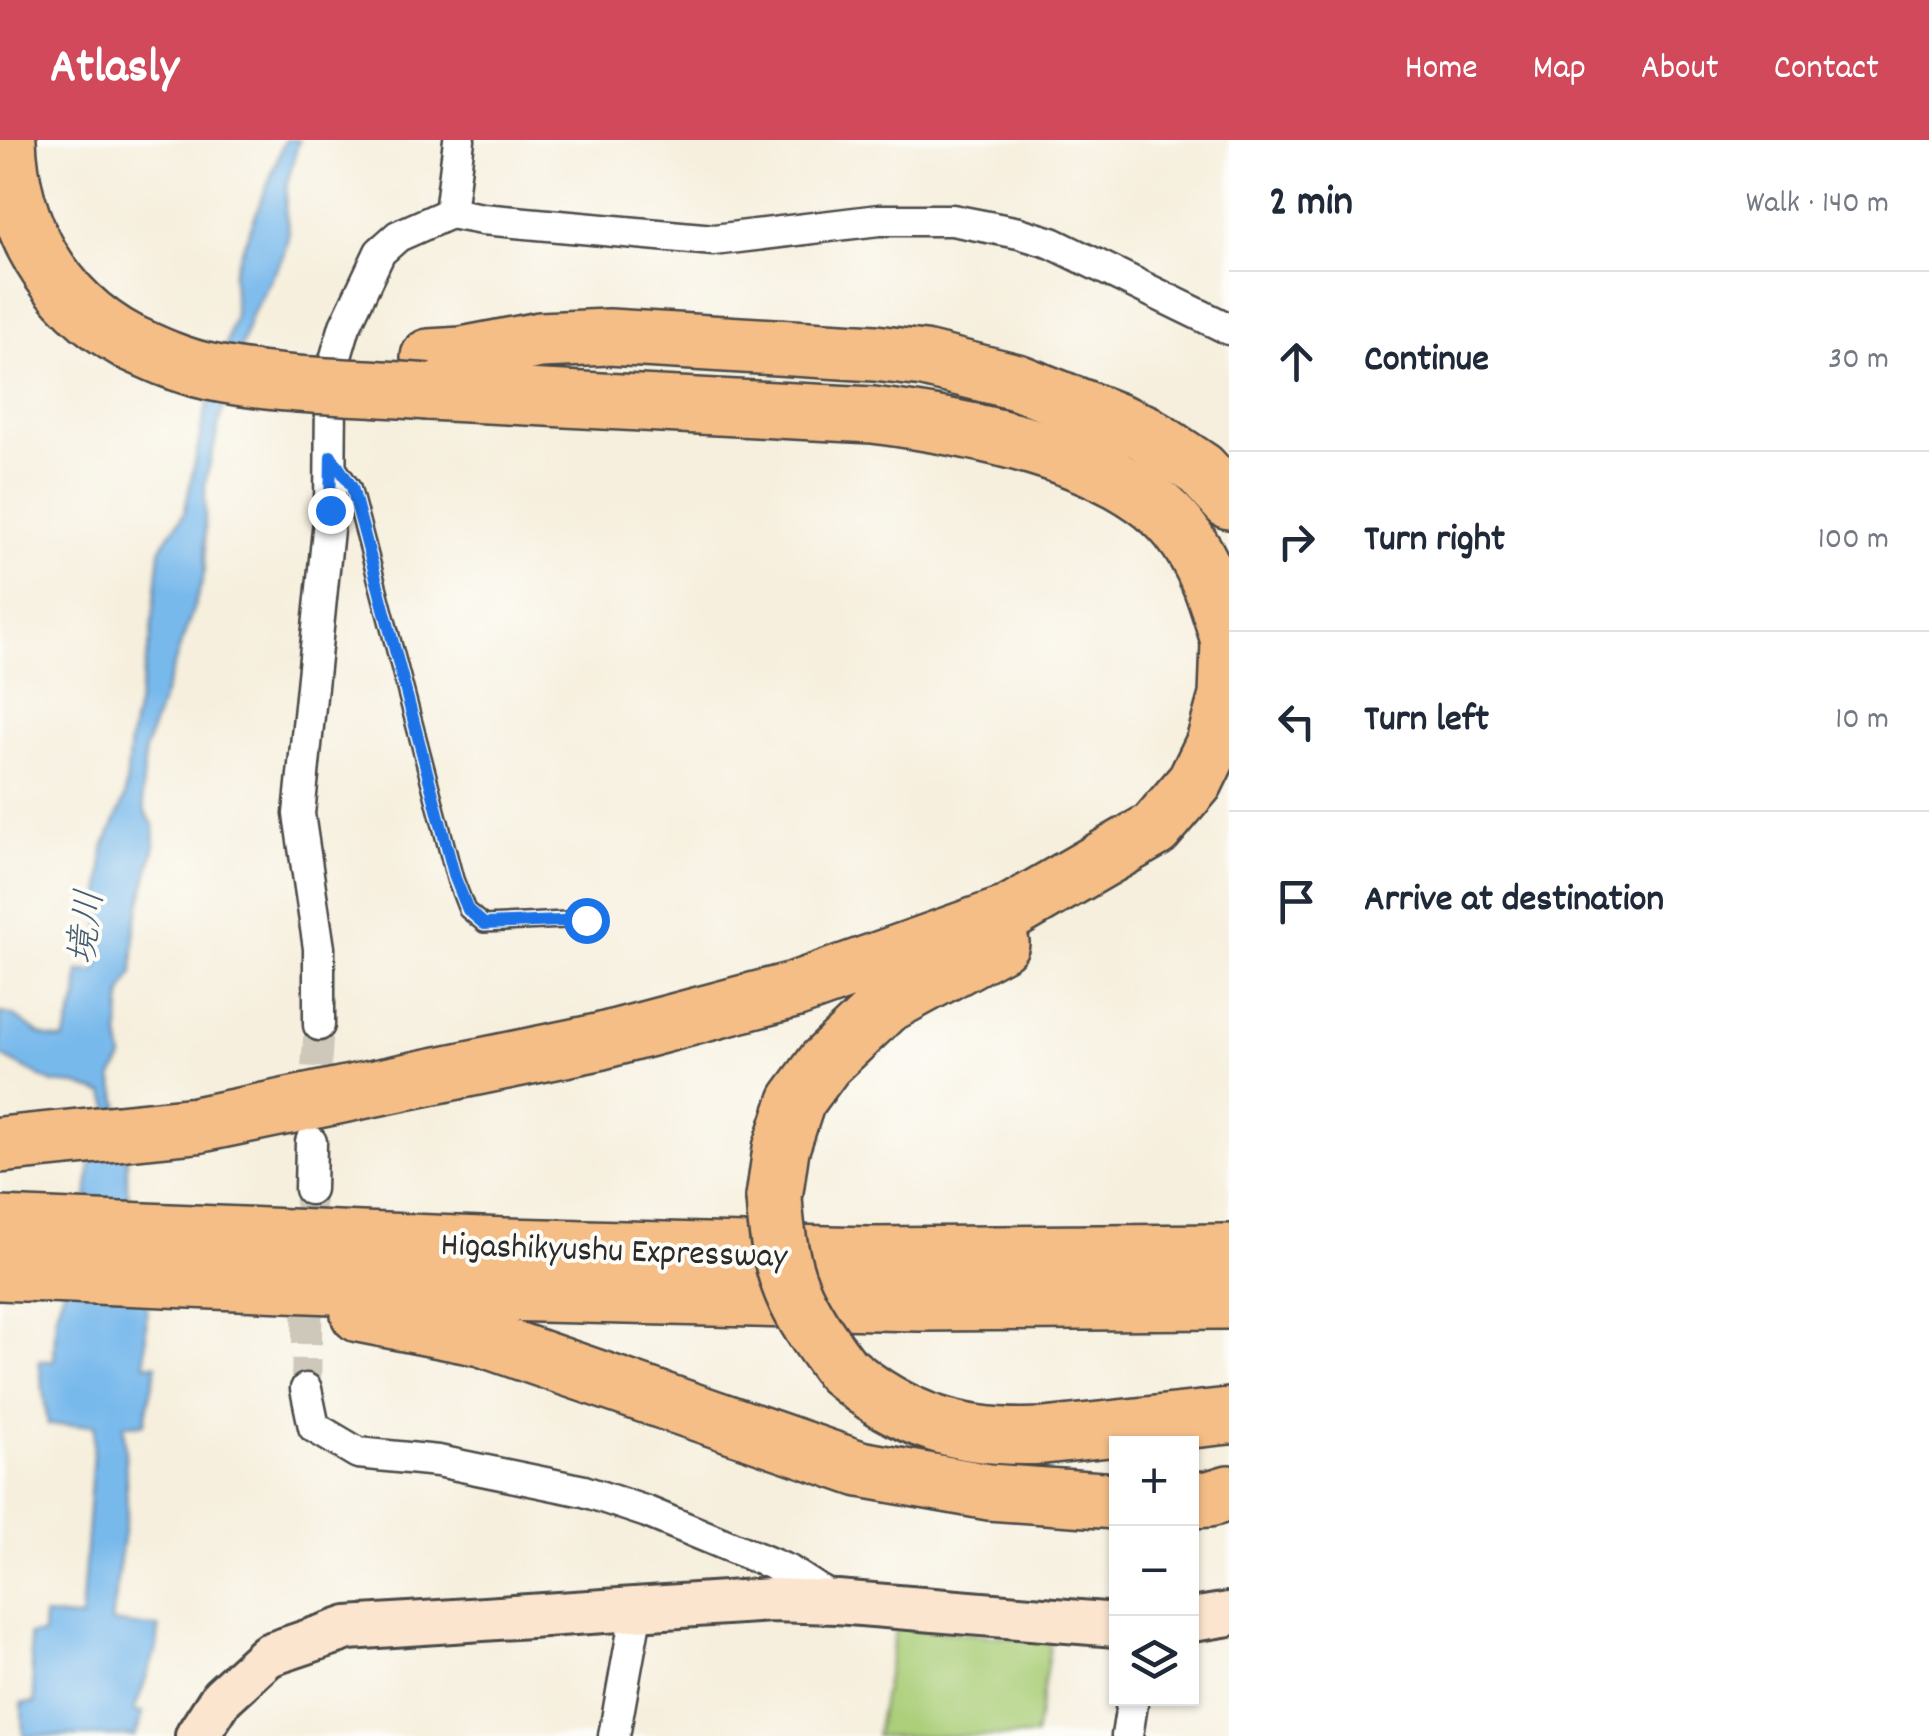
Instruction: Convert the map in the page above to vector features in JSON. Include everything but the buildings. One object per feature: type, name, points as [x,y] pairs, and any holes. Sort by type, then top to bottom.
[{"type":"highway","points":[[8,140],[14,197],[38,256],[79,309],[135,326]]},
{"type":"highway","points":[[40,140],[52,204],[67,237],[135,326],[168,360],[207,372],[247,378],[428,374],[940,424],[1058,455],[1148,501],[1178,528],[1212,580],[1229,642],[1227,696],[1214,743],[1195,782],[1155,829],[1070,903],[885,1006],[824,1063],[798,1101],[781,1148],[774,1198],[777,1245],[793,1298],[841,1369],[869,1394],[903,1412],[948,1430],[1014,1438],[1229,1416]]},
{"type":"highway","points":[[428,374],[462,356],[540,340],[609,337],[876,352],[924,359],[1017,382],[1144,432],[1201,470],[1229,501]]},
{"type":"highway","points":[[12,1144],[196,1125],[598,1042],[794,990],[1008,914],[1155,829]]},
{"type":"highway","name":"Higashikyushu Expressway","points":[[10,1249],[920,1303],[1229,1301]]},
{"type":"highway","name":"Higashikyushu Expressway","points":[[189,1258],[1229,1252]]},
{"type":"highway","points":[[189,1258],[481,1338],[860,1469],[989,1492],[1109,1501]]},
{"type":"street","points":[[450,213],[459,140]]},
{"type":"street","points":[[319,1025],[319,948],[300,814],[330,510],[335,360],[345,326],[380,252],[398,236],[450,213],[714,240],[879,220],[952,220],[1019,232],[1052,243],[1229,329]]},
{"type":"street","points":[[310,1189],[312,1142]]},
{"type":"street","points":[[306,1389],[314,1427],[358,1453],[438,1460],[584,1491],[647,1512],[789,1571],[837,1602]]},
{"type":"street","points":[[197,1736],[222,1697],[268,1655],[348,1628],[771,1600],[1109,1624]]},
{"type":"street","points":[[614,1736],[637,1609]]},
{"type":"street","points":[[1199,1619],[1229,1614]]},
{"type":"street","points":[[1127,1736],[1133,1706]]},
{"type":"lane","points":[[331,456],[352,487],[455,878],[468,910],[484,924],[586,920]]},
{"type":"green space","points":[[896,1627],[1051,1641],[1035,1736],[876,1736]]},
{"type":"water","points":[[285,140],[299,140],[287,183],[285,210],[289,232],[283,257],[250,318],[221,415],[205,484],[202,583],[145,749],[142,796],[145,812],[154,826],[155,845],[135,926],[133,973],[122,993],[119,1036],[123,1059],[112,1078],[127,1136],[127,1187],[147,1284],[145,1364],[157,1365],[144,1424],[124,1425],[127,1510],[111,1622],[159,1628],[157,1647],[134,1712],[143,1713],[135,1736],[23,1736],[22,1703],[35,1703],[29,1635],[43,1634],[44,1615],[81,1619],[95,1425],[48,1425],[39,1361],[54,1361],[56,1313],[84,1230],[92,1150],[110,1110],[105,1094],[77,1085],[53,1083],[0,1055],[0,1013],[17,1018],[43,1035],[64,1040],[77,999],[79,971],[96,971],[99,965],[103,850],[125,797],[130,740],[151,637],[160,551],[185,510],[205,413],[235,315],[233,273]]},
{"type":"tunnel","points":[[313,1112],[319,1025]]},
{"type":"tunnel","points":[[306,1389],[310,1189]]},
{"type":"route","points":[[330,510],[331,456],[352,487],[455,878],[468,910],[484,924],[586,920]]},
{"type":"water label","name":"境川","points":[[84,927]]}]
